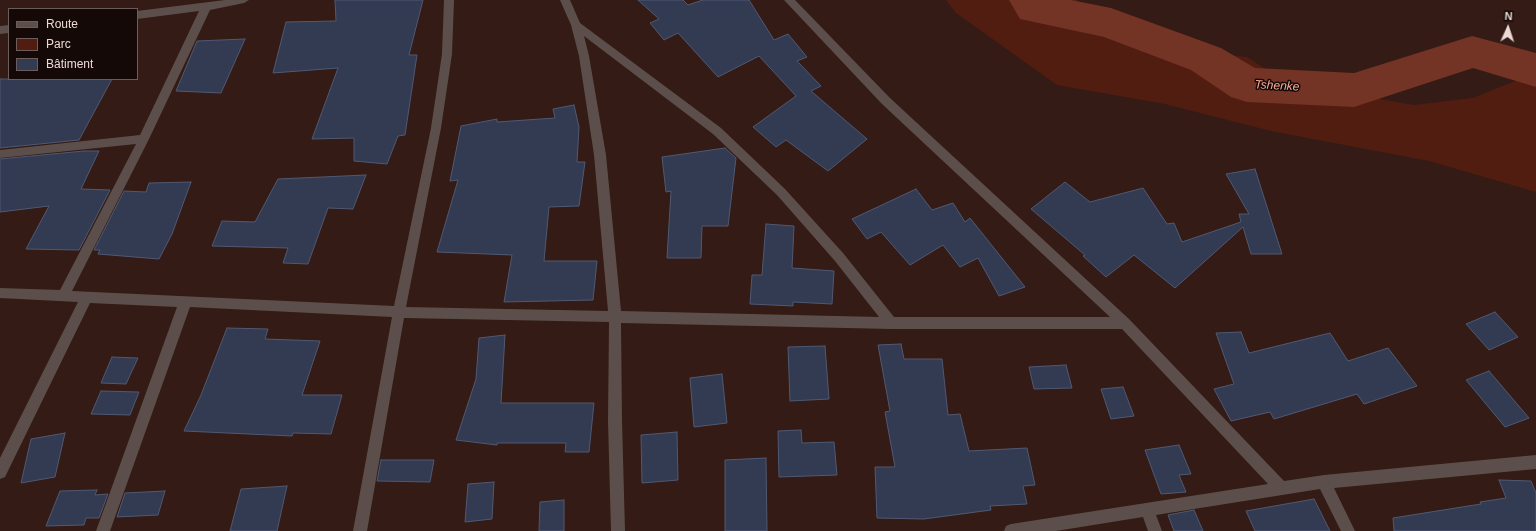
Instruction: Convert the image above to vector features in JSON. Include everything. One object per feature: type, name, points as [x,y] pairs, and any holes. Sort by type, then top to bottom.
[{"type":"street","points":[[138,15],[206,7],[244,0]]},
{"type":"street","points":[[360,531],[399,312],[436,128],[447,54],[448,0]]},
{"type":"street","points":[[565,0],[576,25],[584,56],[600,155],[615,317],[615,420],[618,531]]},
{"type":"street","points":[[789,0],[886,101],[1125,323],[1281,488]]},
{"type":"street","points":[[63,296],[144,139],[206,7]]},
{"type":"street","points":[[576,25],[650,79],[717,131],[781,192],[839,257],[891,323]]},
{"type":"street","points":[[0,154],[144,139]]},
{"type":"street","points":[[0,293],[399,312],[891,323],[1125,323]]},
{"type":"street","points":[[0,472],[87,297]]},
{"type":"street","points":[[103,531],[185,303]]},
{"type":"street","points":[[1011,531],[1324,482],[1536,462]]},
{"type":"street","points":[[1324,482],[1348,531]]},
{"type":"street","points":[[1147,510],[1156,531]]},
{"type":"green space","points":[[946,0],[1077,0],[1089,17],[1186,51],[1247,57],[1287,83],[1414,105],[1473,98],[1530,75],[1536,76],[1536,192],[1429,161],[1271,131],[1165,104],[1057,85],[956,13]]},
{"type":"building","points":[[335,0],[423,0],[409,55],[417,55],[405,135],[398,136],[387,164],[354,161],[354,138],[312,139],[338,68],[273,73],[286,22],[336,21]]},
{"type":"building","points":[[638,0],[683,0],[688,5],[703,0],[749,0],[774,40],[788,34],[807,57],[797,61],[821,86],[811,91],[867,139],[828,171],[786,140],[776,147],[753,127],[796,96],[759,56],[718,77],[678,33],[664,40],[650,23],[659,19]]},
{"type":"building","points":[[245,39],[221,93],[176,91],[197,41]]},
{"type":"building","points":[[0,79],[111,80],[79,140],[0,148]]},
{"type":"building","points":[[574,105],[579,127],[577,162],[585,162],[579,206],[549,207],[544,261],[597,261],[593,300],[504,302],[512,255],[437,252],[458,180],[450,181],[461,126],[497,119],[497,122],[555,118],[553,109]]},
{"type":"building","points":[[725,148],[736,158],[728,226],[702,226],[701,258],[667,258],[671,191],[666,192],[662,157]]},
{"type":"building","points":[[84,151],[99,151],[81,189],[110,190],[79,250],[26,249],[49,206],[0,212],[0,159]]},
{"type":"building","points":[[1255,169],[1282,254],[1251,254],[1243,227],[1175,288],[1134,255],[1106,277],[1083,256],[1085,255],[1031,209],[1065,182],[1090,202],[1143,188],[1167,224],[1174,223],[1182,242],[1241,222],[1239,214],[1249,214],[1226,174]]},
{"type":"building","points":[[366,175],[353,209],[328,208],[308,264],[283,263],[288,248],[212,246],[222,221],[255,222],[278,179]]},
{"type":"building","points":[[191,182],[172,234],[159,259],[98,254],[100,250],[94,250],[124,191],[146,192],[149,183]]},
{"type":"building","points":[[916,189],[932,210],[953,203],[965,222],[970,218],[1025,287],[999,296],[978,258],[960,267],[943,245],[910,265],[881,232],[867,239],[852,219]]},
{"type":"building","points":[[766,224],[794,226],[792,268],[834,271],[832,304],[793,302],[793,306],[750,304],[752,275],[762,275]]},
{"type":"building","points":[[1495,312],[1518,337],[1489,350],[1466,324]]},
{"type":"building","points":[[227,328],[268,329],[265,339],[320,341],[302,395],[342,395],[331,434],[293,433],[292,436],[184,431],[201,395]]},
{"type":"building","points":[[1241,332],[1249,353],[1330,333],[1348,361],[1388,348],[1417,386],[1364,404],[1357,394],[1274,419],[1270,412],[1231,421],[1214,389],[1234,384],[1216,333]]},
{"type":"building","points":[[505,335],[501,403],[594,403],[589,452],[565,452],[566,443],[497,443],[497,445],[456,440],[476,379],[479,338]]},
{"type":"building","points":[[901,344],[904,359],[942,359],[948,415],[960,414],[969,451],[1027,448],[1035,485],[1023,486],[1027,504],[990,506],[991,510],[924,519],[877,518],[875,467],[895,467],[885,412],[890,411],[878,345]]},
{"type":"building","points":[[825,346],[829,399],[790,401],[788,347]]},
{"type":"building","points":[[112,357],[138,358],[126,384],[101,383]]},
{"type":"building","points":[[1066,365],[1072,388],[1034,389],[1029,367]]},
{"type":"building","points":[[1489,371],[1529,418],[1505,427],[1466,380]]},
{"type":"building","points":[[722,374],[727,423],[694,427],[690,378]]},
{"type":"building","points":[[1123,387],[1134,416],[1111,419],[1101,389]]},
{"type":"building","points":[[101,391],[139,392],[130,415],[91,414]]},
{"type":"building","points":[[801,430],[802,443],[834,442],[837,475],[779,477],[778,431]]},
{"type":"building","points":[[677,432],[678,480],[642,483],[641,435]]},
{"type":"building","points":[[65,433],[55,477],[21,483],[31,439]]},
{"type":"building","points":[[1179,445],[1191,474],[1179,475],[1186,492],[1161,494],[1145,450]]},
{"type":"building","points":[[766,458],[767,531],[725,531],[725,460]]},
{"type":"building","points":[[381,460],[434,460],[430,482],[377,481]]},
{"type":"building","points":[[1499,480],[1531,481],[1536,493],[1536,531],[1394,531],[1393,518],[1481,504],[1480,502],[1506,498]]},
{"type":"building","points":[[494,482],[492,519],[465,522],[468,484]]},
{"type":"building","points":[[287,486],[277,531],[230,531],[241,489]]},
{"type":"building","points":[[97,490],[95,495],[108,494],[99,518],[86,518],[84,525],[46,526],[60,491]]},
{"type":"building","points":[[165,491],[158,515],[117,517],[125,493]]},
{"type":"building","points":[[1314,499],[1330,531],[1255,531],[1246,511]]},
{"type":"building","points":[[564,500],[564,531],[539,531],[540,502]]},
{"type":"building","points":[[1194,510],[1203,531],[1174,531],[1168,515]]},
{"type":"waterway","name":"Tshenke","points":[[1030,0],[1035,8],[1111,23],[1206,59],[1247,85],[1354,90],[1472,52],[1536,70]]}]
